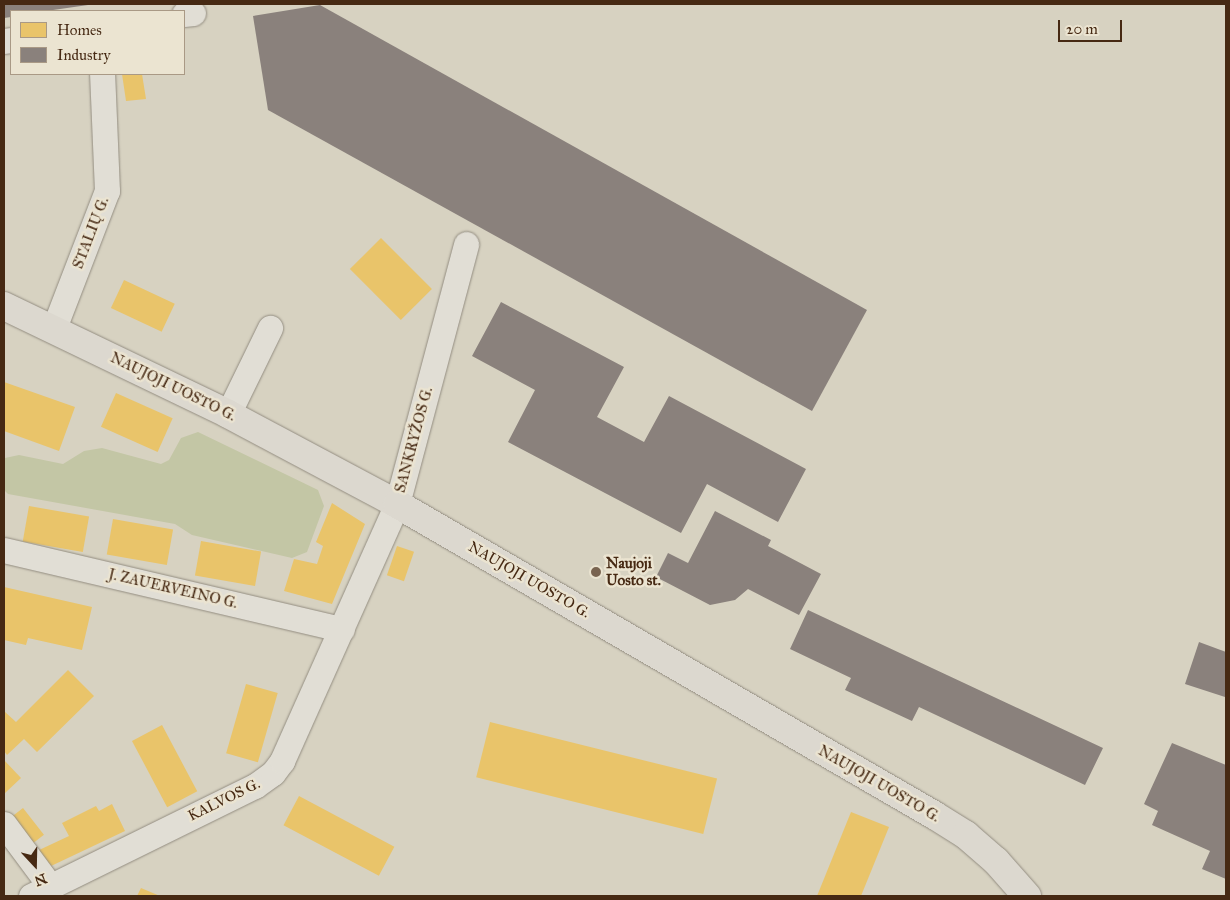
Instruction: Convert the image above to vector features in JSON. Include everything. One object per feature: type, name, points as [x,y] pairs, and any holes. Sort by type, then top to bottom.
[{"type":"main road","name":"NAUJOJI UOSTO G.","points":[[4,306],[54,328],[228,414],[397,504],[934,815],[966,835],[996,861],[1027,896]]},
{"type":"street","name":"STALIŲ G.","points":[[54,328],[107,191],[102,75]]},
{"type":"street","name":"SANKRYŽOS G.","points":[[342,629],[397,504],[466,244]]},
{"type":"street","points":[[228,414],[270,328]]},
{"type":"street","name":"J. ZAUERVEINO G.","points":[[4,550],[342,629]]},
{"type":"street","name":"KALVOS G.","points":[[41,891],[264,781],[282,760],[342,629]]},
{"type":"street","points":[[4,824],[41,891]]},
{"type":"green space","points":[[198,432],[318,490],[324,506],[307,552],[292,558],[192,535],[175,524],[8,494],[4,490],[5,458],[19,455],[63,464],[84,451],[102,448],[161,464],[169,460],[181,438]]},
{"type":"building: Homes","points":[[122,75],[142,75],[146,99],[126,101]]},
{"type":"building: Homes","points":[[381,238],[432,289],[401,320],[350,269]]},
{"type":"building: Homes","points":[[124,280],[175,304],[162,332],[111,308]]},
{"type":"building: Homes","points":[[4,382],[75,407],[59,451],[4,431]]},
{"type":"building: Homes","points":[[116,393],[173,418],[158,452],[101,427]]},
{"type":"building: Homes","points":[[332,503],[365,524],[332,604],[284,591],[294,559],[317,564],[323,546],[316,542]]},
{"type":"building: Homes","points":[[29,506],[89,517],[83,552],[23,541]]},
{"type":"building: Homes","points":[[113,519],[173,530],[167,565],[107,554]]},
{"type":"building: Homes","points":[[201,541],[261,552],[255,586],[195,575]]},
{"type":"building: Homes","points":[[397,546],[414,552],[404,581],[387,575]]},
{"type":"building: Homes","points":[[4,587],[92,607],[82,650],[28,638],[26,645],[4,640]]},
{"type":"building: Homes","points":[[68,670],[94,696],[37,752],[24,739],[7,755],[4,751],[4,711],[16,722]]},
{"type":"building: Homes","points":[[246,684],[278,693],[258,762],[226,753]]},
{"type":"building: Homes","points":[[490,722],[717,779],[703,834],[476,777]]},
{"type":"building: Homes","points":[[162,725],[197,791],[167,807],[132,741]]},
{"type":"building: Homes","points":[[4,760],[21,778],[4,794]]},
{"type":"building: Homes","points":[[299,796],[394,847],[379,876],[284,825]]},
{"type":"building: Homes","points":[[112,804],[125,831],[51,866],[37,851],[69,836],[62,823],[96,806],[99,811]]},
{"type":"building: Homes","points":[[23,808],[44,835],[30,846],[9,819]]},
{"type":"building: Homes","points":[[851,812],[889,827],[861,896],[817,896]]},
{"type":"building: Homes","points":[[141,888],[160,896],[137,896]]},
{"type":"building: Industry","points":[[4,4],[88,4],[53,10],[10,10],[10,17],[4,18]]},
{"type":"building: Industry","points":[[320,5],[867,310],[812,411],[268,110],[253,16]]},
{"type":"building: Industry","points":[[501,302],[624,367],[597,417],[644,442],[669,396],[806,469],[778,522],[707,484],[681,533],[508,442],[535,390],[472,356]]},
{"type":"building: Industry","points":[[715,511],[771,540],[768,546],[821,574],[799,615],[748,589],[735,600],[710,605],[656,577],[668,553],[688,563]]},
{"type":"building: Industry","points":[[808,610],[1103,748],[1085,785],[919,707],[912,721],[845,690],[851,678],[790,649]]},
{"type":"building: Industry","points":[[1199,642],[1226,652],[1225,697],[1185,684]]},
{"type":"building: Industry","points":[[1172,743],[1226,765],[1226,879],[1202,869],[1210,851],[1152,825],[1158,811],[1144,804]]},
{"type":"place","name":"Naujoji Uosto st.","points":[[596,572]]}]
